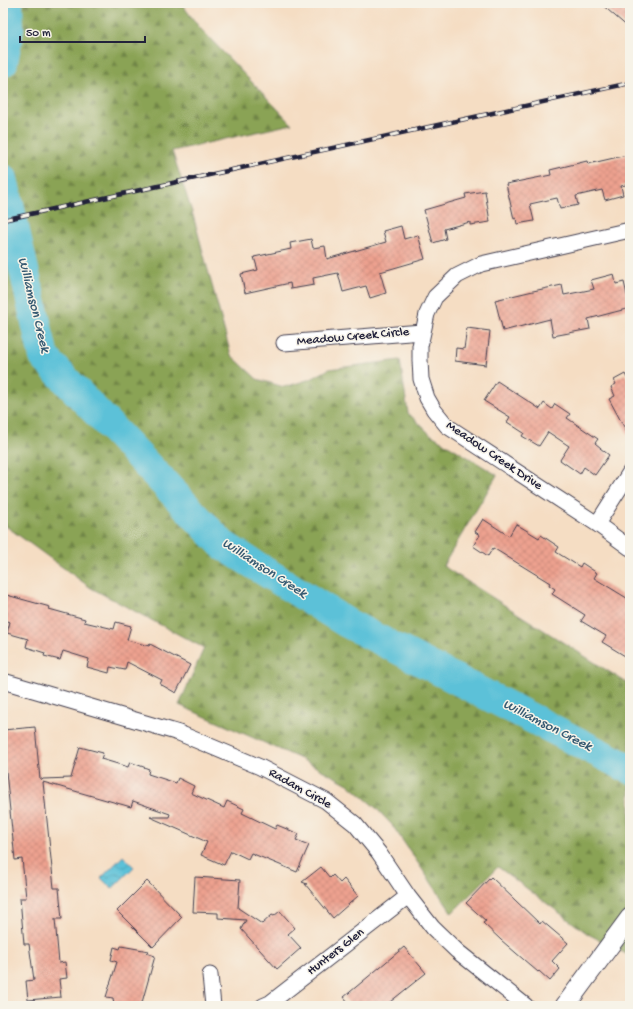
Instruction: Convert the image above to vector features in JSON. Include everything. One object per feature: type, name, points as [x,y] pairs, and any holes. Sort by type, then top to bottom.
[{"type":"street","name":"Meadow Creek Drive","points":[[630,230],[481,264],[457,276],[435,297],[427,314],[420,346],[421,379],[427,398],[434,410],[447,426],[597,524],[630,548]]},
{"type":"street","name":"Meadow Creek Circle","points":[[284,343],[422,332]]},
{"type":"street","points":[[597,524],[630,472]]},
{"type":"street","name":"Radam Circle","points":[[3,681],[179,733],[260,767],[326,801],[355,824],[379,853],[408,896],[433,928],[457,952],[526,1006]]},
{"type":"street","name":"Hunters Glen","points":[[263,1006],[270,1003],[408,896]]},
{"type":"street","points":[[565,1006],[630,918]]},
{"type":"street","points":[[210,975],[213,1006]]},
{"type":"green space","points":[[3,3],[181,3],[199,27],[292,124],[172,151],[193,215],[231,355],[257,379],[284,387],[311,379],[329,369],[400,360],[408,413],[430,434],[497,475],[443,566],[630,685],[630,956],[588,934],[498,867],[452,913],[392,825],[376,808],[348,784],[301,759],[179,705],[204,648],[91,588],[3,524]]},
{"type":"water","points":[[123,856],[134,867],[112,889],[101,878]]},
{"type":"building","points":[[600,3],[630,3],[630,29]]},
{"type":"building","points":[[627,155],[630,170],[630,184],[621,186],[623,195],[605,200],[602,190],[576,196],[578,205],[560,209],[557,198],[530,204],[534,221],[517,224],[516,218],[514,219],[506,184],[551,175],[550,170],[587,161],[588,164]]},
{"type":"building","points":[[485,191],[490,222],[470,225],[470,222],[444,229],[446,239],[433,243],[424,210],[466,198],[465,194]]},
{"type":"building","points":[[401,226],[404,239],[418,235],[425,259],[380,272],[386,293],[370,298],[366,286],[343,292],[338,273],[313,278],[314,285],[291,289],[290,283],[245,293],[241,274],[258,270],[254,257],[291,249],[290,243],[311,239],[313,248],[325,246],[327,259],[386,242],[383,231]]},
{"type":"building","points":[[614,274],[616,284],[624,282],[630,308],[588,319],[590,329],[553,336],[550,319],[503,331],[495,300],[562,285],[564,295],[594,289],[591,280]]},
{"type":"building","points":[[467,328],[490,331],[486,365],[455,361],[456,348],[464,349]]},
{"type":"building","points":[[625,374],[627,378],[630,377],[630,438],[609,399],[615,396],[611,387],[616,384],[614,380]]},
{"type":"building","points":[[497,381],[540,409],[544,403],[552,409],[555,404],[570,414],[567,418],[598,439],[595,443],[609,455],[595,475],[584,467],[580,474],[560,460],[569,446],[548,432],[539,446],[522,436],[524,433],[507,422],[510,417],[484,401]]},
{"type":"building","points":[[483,519],[509,536],[516,524],[539,538],[541,535],[559,547],[556,552],[580,567],[582,563],[597,573],[594,578],[630,600],[630,659],[602,642],[606,636],[581,621],[585,615],[552,594],[555,589],[549,585],[550,583],[493,548],[488,556],[473,546],[480,535],[475,532]]},
{"type":"building","points":[[3,594],[50,607],[49,609],[85,619],[84,622],[114,629],[116,622],[131,626],[127,640],[149,646],[150,644],[190,665],[176,693],[160,684],[162,680],[127,662],[125,670],[110,667],[109,673],[87,667],[89,659],[63,651],[60,660],[44,656],[45,653],[26,647],[28,639],[7,633],[10,622],[3,620]]},
{"type":"building","points":[[35,727],[40,779],[71,778],[80,747],[103,753],[101,759],[128,767],[130,762],[149,769],[148,774],[176,783],[178,778],[194,786],[191,793],[224,808],[227,801],[244,809],[242,813],[275,829],[277,825],[299,834],[296,840],[309,845],[297,872],[251,853],[248,859],[231,851],[224,865],[201,855],[207,842],[150,817],[169,817],[170,814],[133,801],[131,807],[43,782],[54,888],[59,888],[62,919],[55,919],[59,963],[65,962],[67,978],[59,979],[61,997],[28,1000],[26,981],[34,980],[29,944],[24,944],[20,898],[26,898],[22,859],[15,860],[3,730]]},
{"type":"building","points":[[321,867],[330,878],[333,875],[340,883],[344,879],[358,896],[333,918],[305,884],[307,884],[302,882]]},
{"type":"building","points":[[195,877],[240,880],[238,908],[262,924],[272,915],[274,916],[280,911],[295,928],[288,934],[301,948],[277,969],[241,929],[246,920],[218,918],[218,913],[193,912]]},
{"type":"building","points":[[491,877],[540,924],[542,921],[568,943],[552,961],[560,969],[550,981],[501,940],[483,923],[486,921],[466,903]]},
{"type":"building","points":[[147,881],[182,917],[153,947],[117,911]]},
{"type":"building","points":[[121,946],[149,951],[146,953],[155,956],[141,1006],[114,1006],[113,998],[106,997],[117,962],[111,960],[114,947],[120,949]]},
{"type":"building","points":[[404,947],[426,973],[385,1006],[351,1006],[344,997]]},
{"type":"waterway","name":"Williamson Creek","points":[[3,62],[9,29],[8,3]]},
{"type":"waterway","name":"Williamson Creek","points":[[3,179],[44,357],[223,545],[347,623],[630,769]]},
{"type":"railway","points":[[3,220],[630,83]]}]
